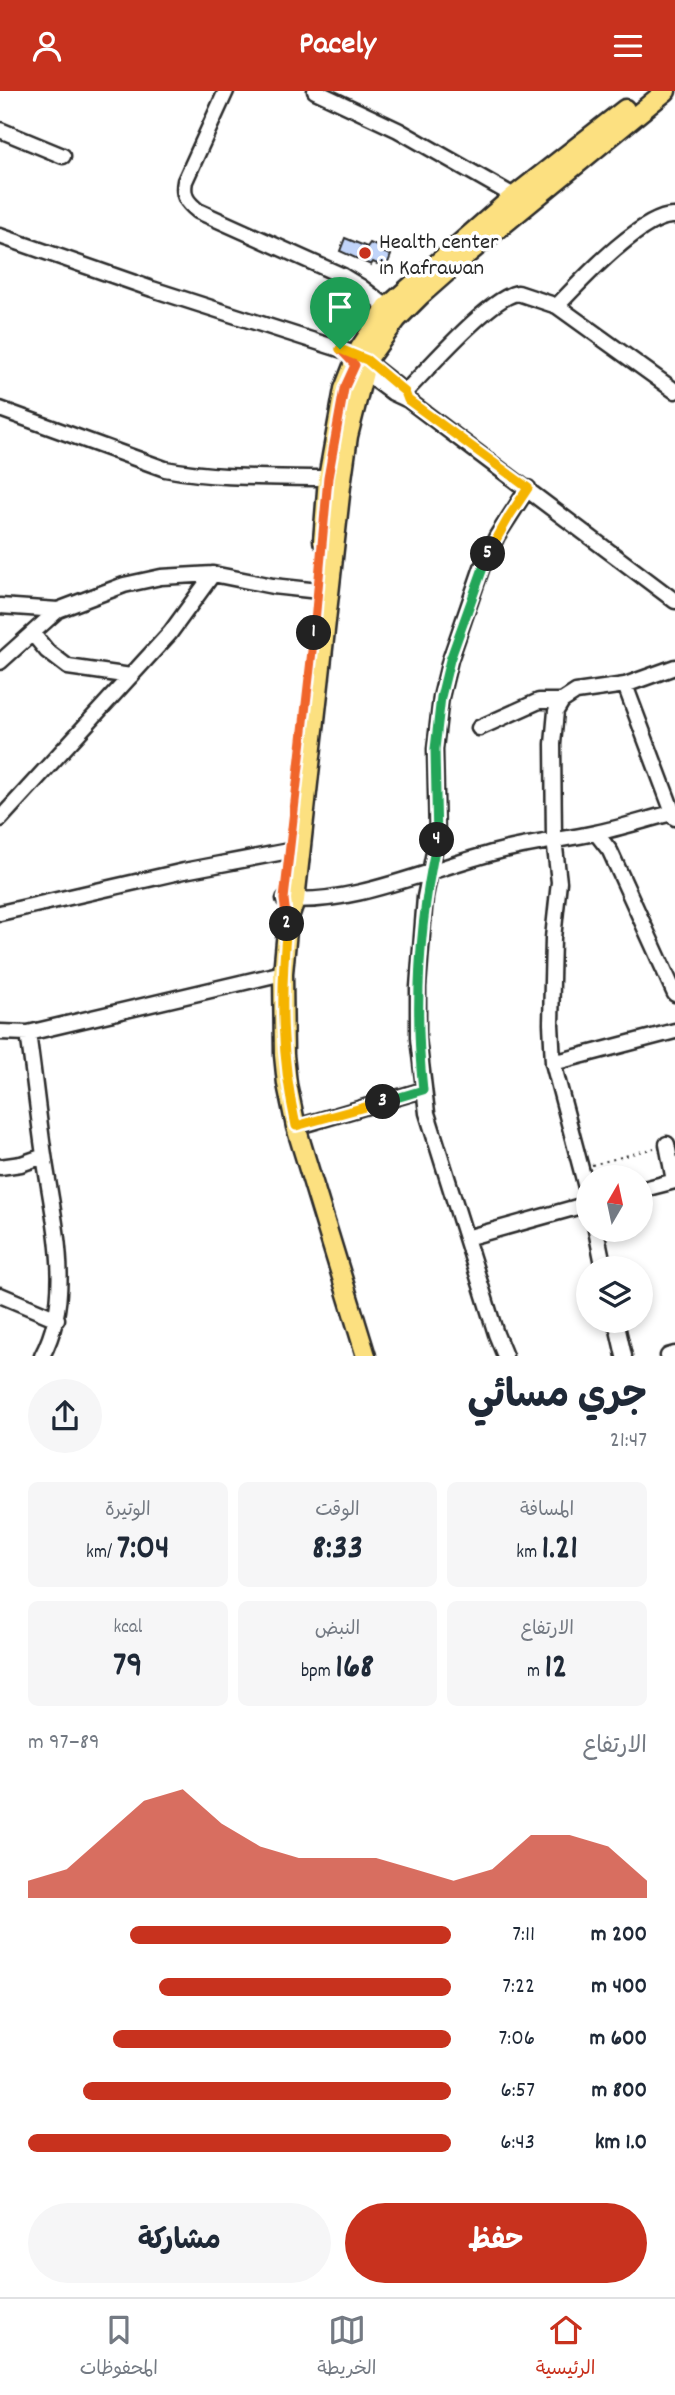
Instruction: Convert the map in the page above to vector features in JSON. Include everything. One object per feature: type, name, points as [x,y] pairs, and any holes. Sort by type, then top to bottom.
[{"type":"main road","points":[[366,1356],[296,1126],[284,1055],[282,972],[341,486],[361,362],[367,335],[387,307],[514,196],[647,91]]},
{"type":"main road","points":[[290,900],[289,851],[319,591],[328,478],[344,389],[361,362],[428,288],[666,91]]},
{"type":"street","points":[[226,91],[185,181],[183,190],[187,202],[198,211],[343,276],[361,286],[387,307]]},
{"type":"street","points":[[315,91],[398,130],[514,196]]},
{"type":"street","points":[[0,129],[63,156]]},
{"type":"street","points":[[557,306],[604,258],[660,217],[675,216]]},
{"type":"street","points":[[0,236],[152,289],[340,349],[361,362],[393,393],[406,396],[675,601]]},
{"type":"street","points":[[406,396],[476,320],[511,293],[557,306],[675,391]]},
{"type":"street","points":[[0,409],[165,469],[183,473],[328,478]]},
{"type":"street","points":[[505,1356],[437,1149],[423,1090],[418,1038],[418,987],[429,874],[437,837],[435,749],[441,697],[450,660],[482,567],[497,535],[528,488]]},
{"type":"street","points":[[0,662],[58,610],[124,585],[161,577],[213,574],[273,586],[319,591]]},
{"type":"street","points":[[0,819],[170,633],[213,574]]},
{"type":"street","points":[[0,606],[58,610]]},
{"type":"street","points":[[33,634],[47,651],[68,667],[131,676]]},
{"type":"street","points":[[479,728],[540,701],[562,701],[576,692],[625,685],[675,667]]},
{"type":"street","points":[[290,900],[338,897],[429,874],[495,852],[674,816],[625,685]]},
{"type":"street","points":[[562,701],[554,720],[554,839],[559,883],[553,938],[551,1024],[553,1063],[579,1165]]},
{"type":"street","points":[[596,833],[610,851],[675,994]]},
{"type":"street","points":[[0,913],[184,871],[289,851]]},
{"type":"street","points":[[0,1032],[28,1033],[282,972]]},
{"type":"street","points":[[553,1063],[675,1031]]},
{"type":"street","points":[[28,1033],[58,1267],[57,1319],[42,1356]]},
{"type":"street","points":[[296,1126],[423,1090]]},
{"type":"street","points":[[653,1187],[675,1181],[667,1144]]},
{"type":"street","points":[[0,1167],[21,1164],[44,1156]]},
{"type":"street","points":[[466,1238],[576,1207]]},
{"type":"street","points":[[0,1295],[57,1319]]},
{"type":"street","points":[[619,1333],[624,1356]]},
{"type":"street","points":[[668,1356],[675,1354]]},
{"type":"path","points":[[591,1165],[667,1144]]},
{"type":"building","name":"Health center in Kafrawan","points":[[345,238],[367,247],[370,243],[381,248],[379,251],[391,255],[386,268],[373,262],[371,265],[340,251]]},
{"type":"place","name":"Health center in Kafrawan","points":[[365,253]]},
{"type":"route","points":[[340,349],[367,360],[405,392],[408,400],[528,488],[497,535],[482,567],[450,660],[441,697],[435,749],[437,837],[425,897],[418,987],[418,1038],[423,1090],[296,1126],[284,1055],[282,972],[288,920],[284,899],[319,591],[328,478],[344,389],[355,365],[340,349]]}]
